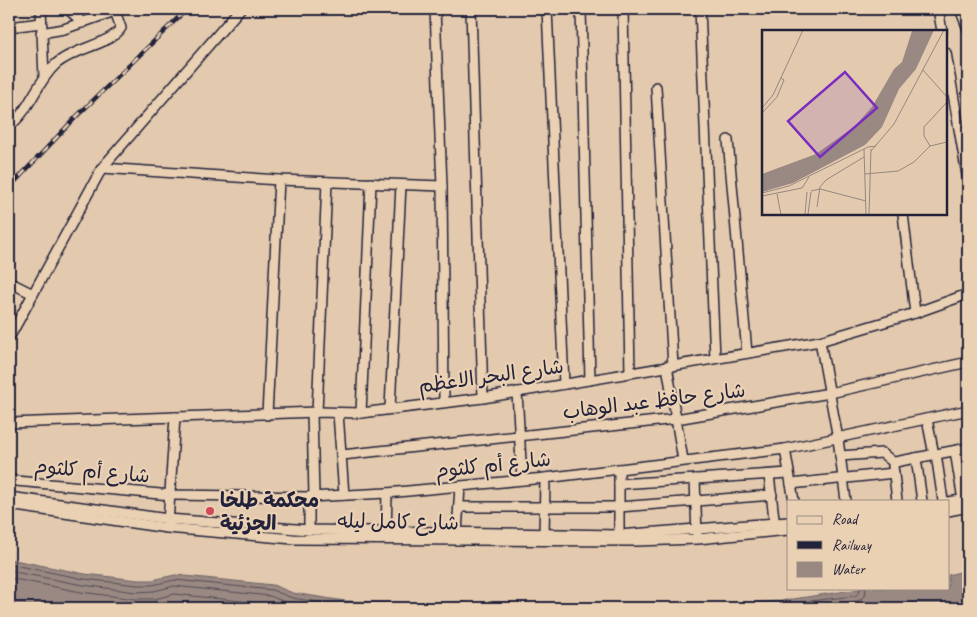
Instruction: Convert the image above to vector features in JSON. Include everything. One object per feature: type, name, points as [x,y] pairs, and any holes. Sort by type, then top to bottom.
[{"type":"street","points":[[41,9],[44,77]]},
{"type":"street","points":[[68,9],[83,23]]},
{"type":"street","points":[[9,338],[102,168],[240,9]]},
{"type":"street","points":[[435,9],[442,186],[444,402]]},
{"type":"street","points":[[471,9],[482,398]]},
{"type":"street","points":[[547,9],[564,384]]},
{"type":"street","points":[[581,9],[590,380]]},
{"type":"street","points":[[623,9],[630,373]]},
{"type":"street","points":[[700,9],[715,358]]},
{"type":"street","points":[[938,9],[942,30]]},
{"type":"street","points":[[960,9],[968,29]]},
{"type":"street","points":[[9,27],[41,28],[83,23],[118,10],[121,28],[116,35],[70,54],[56,64],[44,77],[20,116],[9,126]]},
{"type":"street","points":[[947,59],[968,181]]},
{"type":"street","points":[[656,86],[670,366],[683,460]]},
{"type":"street","points":[[728,140],[747,353]]},
{"type":"street","points":[[102,168],[279,180],[442,186]]},
{"type":"street","points":[[267,415],[279,180]]},
{"type":"street","points":[[309,530],[327,182]]},
{"type":"street","points":[[361,413],[371,183]]},
{"type":"street","points":[[390,408],[401,185]]},
{"type":"street","points":[[903,215],[916,313]]},
{"type":"street","points":[[9,282],[33,294]]},
{"type":"street","name":"شارع البحر الاعظم","points":[[9,423],[314,412],[361,413],[482,398],[820,341],[916,313],[968,294]]},
{"type":"street","points":[[820,341],[838,439],[846,500]]},
{"type":"street","name":"شارع حافظ عبد الوهاب","points":[[342,454],[676,419],[830,393],[968,362]]},
{"type":"street","points":[[517,392],[522,480]]},
{"type":"street","name":"شارع أم كلثوم","points":[[13,480],[170,495],[312,496],[386,493],[545,478],[785,449],[968,410]]},
{"type":"street","points":[[338,413],[344,495]]},
{"type":"street","points":[[168,523],[175,417]]},
{"type":"street","points":[[928,419],[944,500]]},
{"type":"street","points":[[894,463],[968,448]]},
{"type":"street","points":[[785,449],[794,500]]},
{"type":"street","points":[[955,451],[966,502]]},
{"type":"street","points":[[840,456],[882,453],[894,463]]},
{"type":"street","points":[[916,458],[922,500]]},
{"type":"street","points":[[894,463],[896,500]]},
{"type":"street","points":[[619,469],[619,535]]},
{"type":"street","points":[[958,471],[968,469]]},
{"type":"street","points":[[619,484],[789,473]]},
{"type":"street","points":[[791,484],[894,473]]},
{"type":"street","points":[[770,475],[775,528]]},
{"type":"street","points":[[544,538],[545,478]]},
{"type":"street","points":[[695,480],[697,535]]},
{"type":"street","points":[[456,532],[460,487]]},
{"type":"street","points":[[386,493],[386,535]]},
{"type":"street","points":[[459,507],[619,507],[772,495]]},
{"type":"street","name":"شارع كامل ليله","points":[[9,497],[168,523],[386,535],[544,538],[697,535],[775,528],[787,530]]},
{"type":"street","points":[[950,502],[966,502]]},
{"type":"street","points":[[950,510],[966,502]]},
{"type":"street","name":"شارع كامل ليله","points":[[9,505],[293,539],[456,532],[544,538],[619,535],[697,535]]},
{"type":"street","name":"شارع كامل ليله","points":[[775,528],[787,522]]},
{"type":"water","points":[[9,559],[85,574],[138,580],[152,580],[175,575],[273,585],[293,593],[345,601],[413,604],[461,602],[482,607],[506,602],[547,608],[9,608]]},
{"type":"water","points":[[968,570],[968,608],[666,608],[780,601],[853,590],[950,590],[950,574]]},
{"type":"water","points":[[568,606],[577,608],[547,608]]},
{"type":"railway","points":[[9,188],[76,117],[187,9]]},
{"type":"place","name":"محكمة طلخا الجزئية","points":[[210,511]]}]
